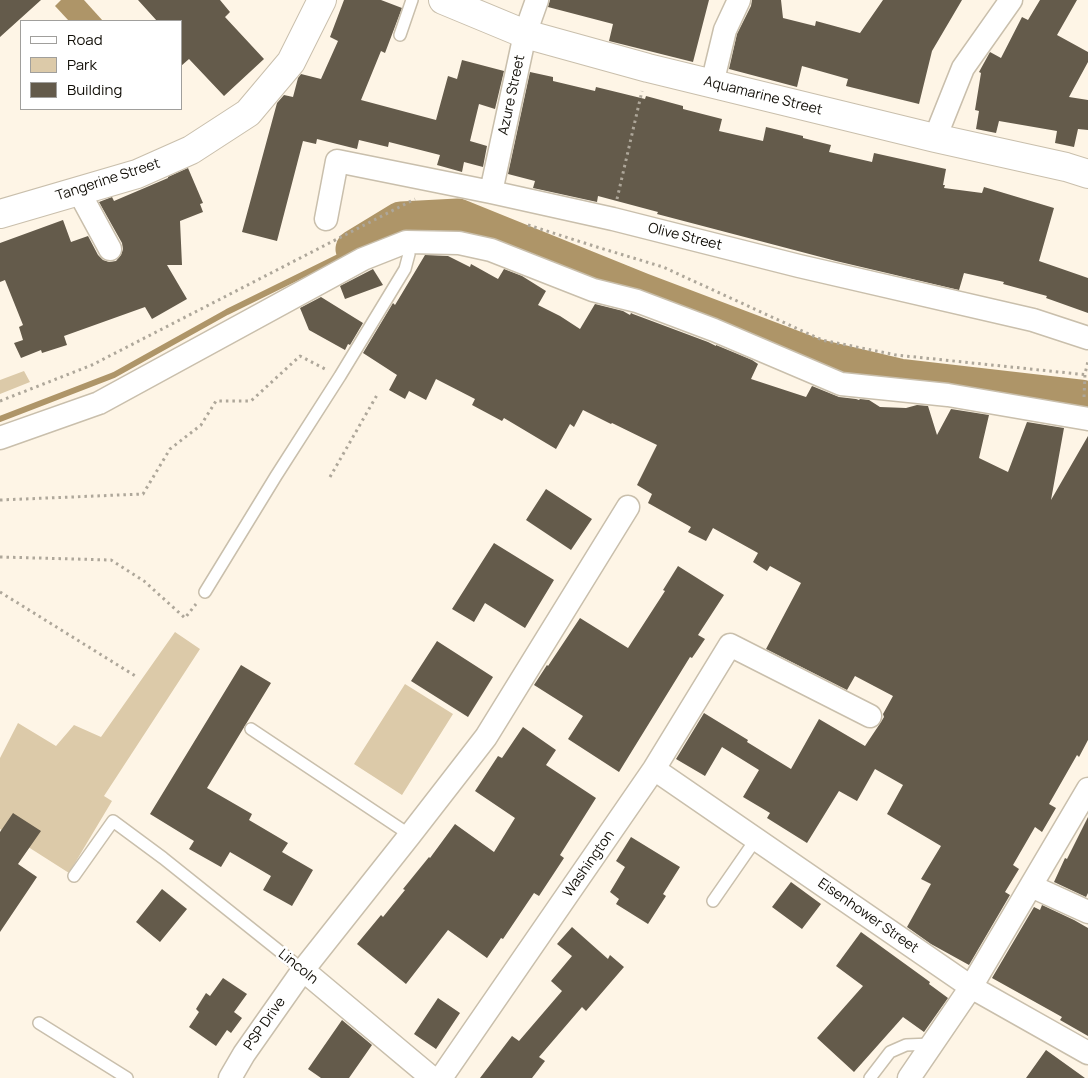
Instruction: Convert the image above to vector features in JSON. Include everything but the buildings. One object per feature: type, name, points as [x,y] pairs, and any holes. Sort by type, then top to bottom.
[{"type":"street","name":"Tangerine Street","points":[[0,214],[137,174],[192,150],[248,112],[291,62],[322,0]]},
{"type":"street","name":"Aquamarine Street","points":[[443,0],[525,34],[648,68],[935,138],[1066,167],[1088,174]]},
{"type":"street","name":"Azure Street","points":[[491,192],[525,34],[537,0]]},
{"type":"street","points":[[712,84],[725,30],[739,0]]},
{"type":"street","points":[[935,138],[963,68],[1011,0]]},
{"type":"street","name":"Olive Street","points":[[326,219],[337,161],[613,219],[799,266],[1033,320],[1088,338]]},
{"type":"street","points":[[78,190],[110,249]]},
{"type":"street","points":[[0,438],[99,403],[363,259],[406,242],[459,244],[491,250],[593,290],[637,301],[714,330],[841,384],[948,395],[1088,419]]},
{"type":"street","name":"PSP Drive","points":[[230,1078],[244,1054],[303,970],[486,737],[628,507]]},
{"type":"street","name":"Washington","points":[[441,1078],[654,769],[730,645],[870,716]]},
{"type":"street","name":"Eisenhower Street","points":[[654,769],[971,987],[1088,1053]]},
{"type":"street","points":[[909,1078],[971,987],[1088,789]]},
{"type":"street","points":[[1031,886],[1088,912]]},
{"type":"street","name":"Lincoln","points":[[303,970],[432,1078]]},
{"type":"lane","points":[[400,35],[412,0]]},
{"type":"lane","points":[[205,592],[405,269],[409,254],[406,242]]},
{"type":"lane","points":[[251,728],[410,835]]},
{"type":"lane","name":"Lincoln","points":[[74,876],[113,821],[163,858],[303,970]]},
{"type":"lane","points":[[713,901],[756,839]]},
{"type":"lane","points":[[39,1023],[128,1078]]},
{"type":"lane","points":[[870,1078],[890,1052],[906,1045],[932,1044]]},
{"type":"path","points":[[613,219],[648,68]]},
{"type":"path","points":[[0,401],[92,365],[414,199],[423,201]]},
{"type":"path","points":[[522,223],[663,267],[822,340],[896,355],[1086,375]]},
{"type":"path","points":[[0,500],[143,494],[170,449],[201,425],[216,401],[251,401],[300,356],[340,376]]},
{"type":"path","points":[[1084,386],[1088,361]]},
{"type":"path","points":[[330,477],[377,395]]},
{"type":"path","points":[[0,556],[111,560],[144,581],[185,618],[205,592]]},
{"type":"path","points":[[0,592],[137,677]]},
{"type":"green space","points":[[24,371],[30,382],[0,394],[0,380]]},
{"type":"green space","points":[[175,632],[200,649],[104,796],[112,801],[69,873],[0,829],[0,758],[18,723],[56,746],[74,725],[101,737]]},
{"type":"green space","points":[[405,684],[453,714],[402,795],[354,764]]},
{"type":"shaded area","points":[[61,0],[84,0],[102,20],[68,20],[55,6]]},
{"type":"waterway","points":[[355,249],[401,221],[458,218],[641,292],[815,358],[899,378],[1088,401]]},
{"type":"waterway","points":[[0,419],[114,375],[227,312],[355,249]]}]
